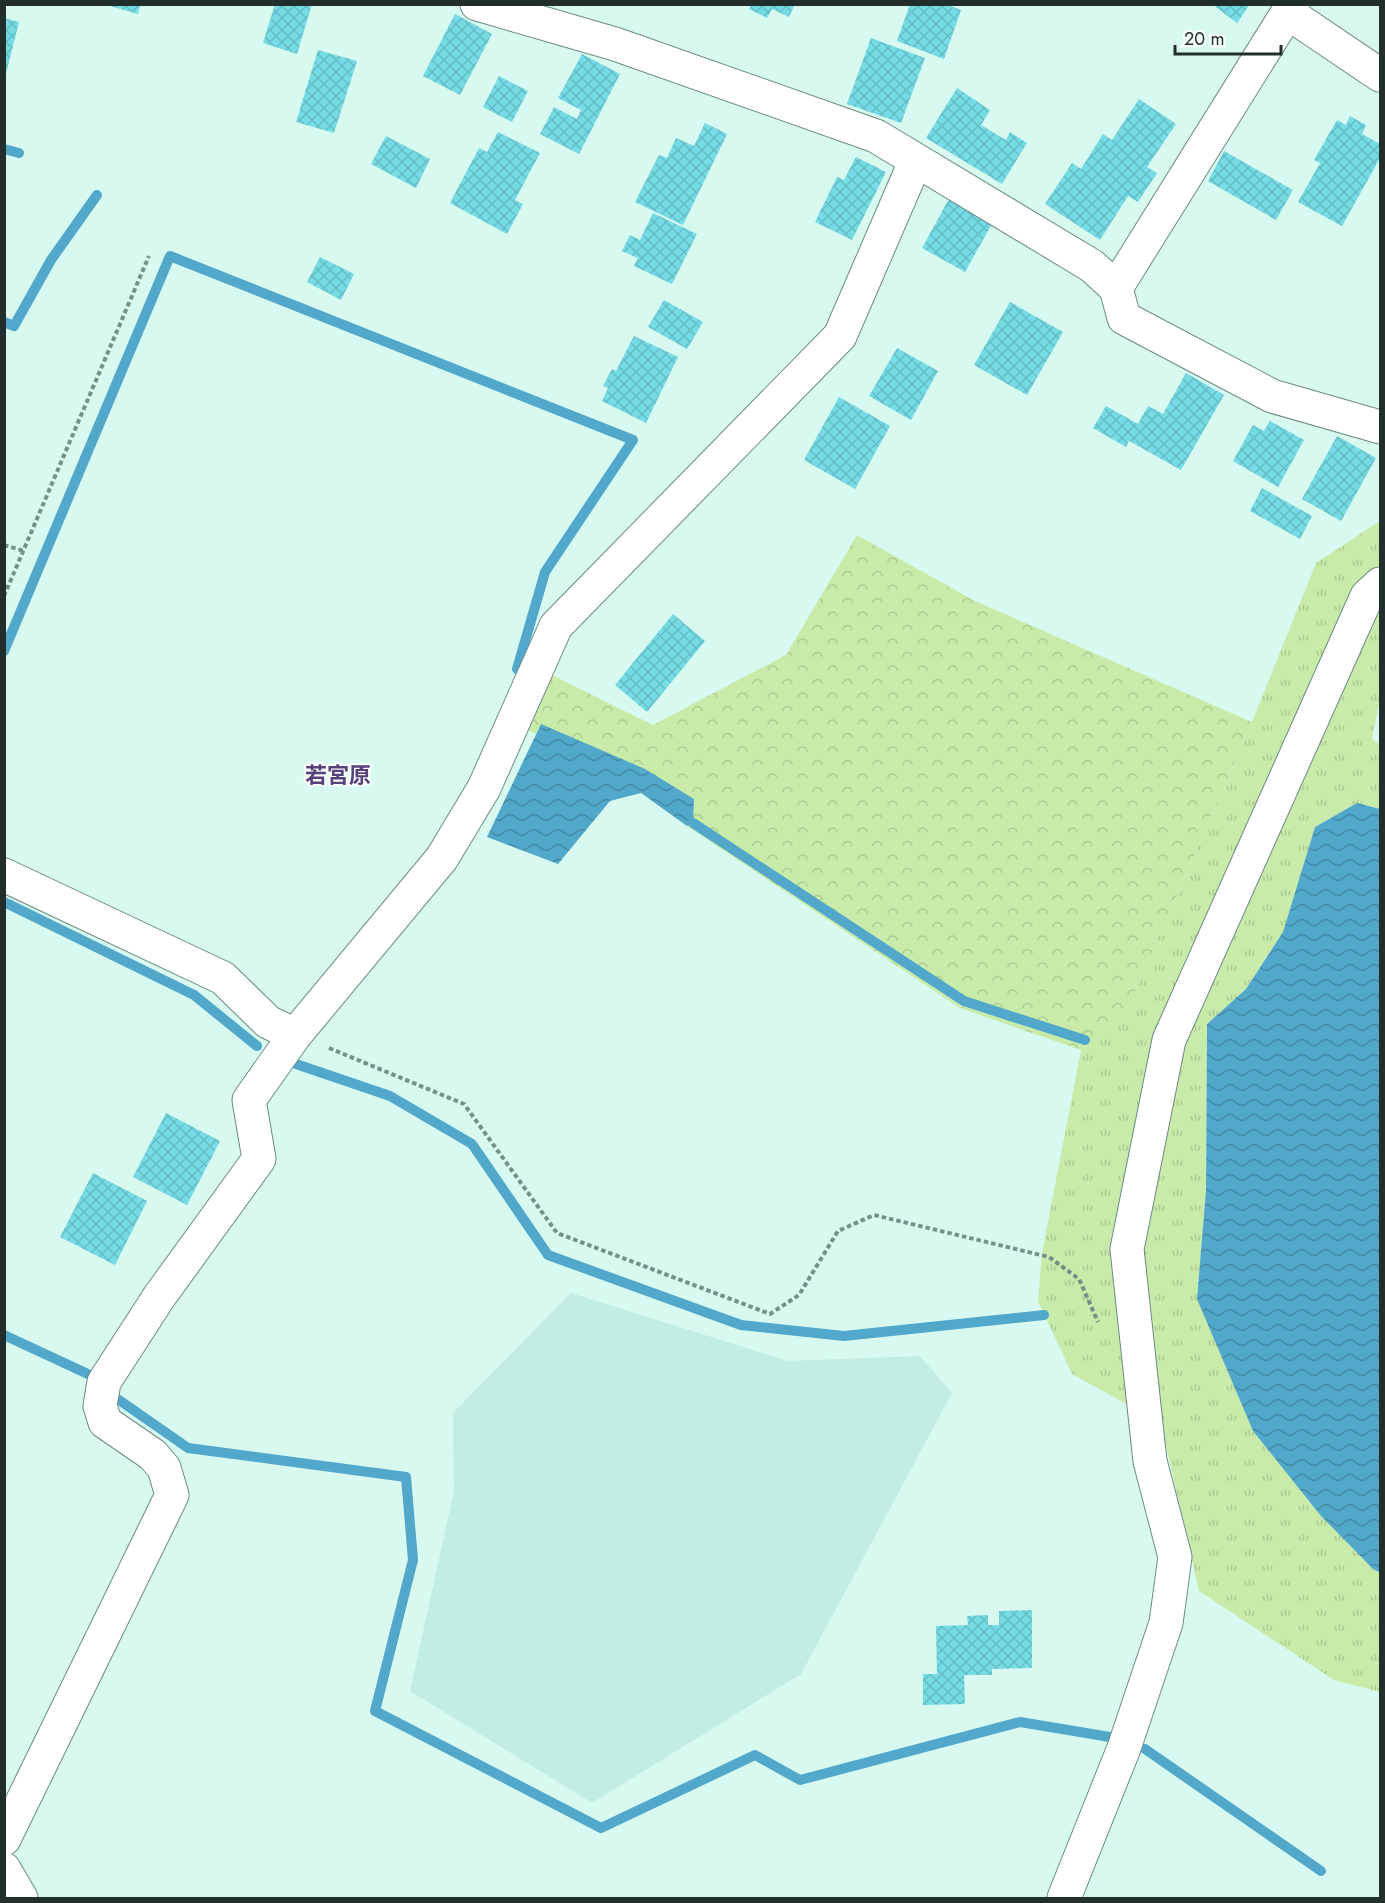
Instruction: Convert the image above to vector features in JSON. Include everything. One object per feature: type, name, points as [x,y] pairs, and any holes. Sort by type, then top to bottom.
[{"type":"street","points":[[477,4],[642,53],[876,136],[1092,267],[1116,288],[1124,318],[1272,396],[1380,427]]},
{"type":"street","points":[[1116,288],[1290,9],[1380,75]]},
{"type":"street","points":[[4,1839],[172,1495],[164,1468],[153,1455],[105,1422],[100,1406],[104,1382],[159,1297],[259,1159],[249,1100],[295,1035],[442,858],[484,788],[556,626],[840,336],[916,160]]},
{"type":"street","points":[[1064,1899],[1124,1748],[1166,1623],[1175,1557],[1150,1461],[1127,1249],[1169,1040],[1367,596],[1380,584]]},
{"type":"street","points":[[4,875],[223,978],[268,1022],[295,1035]]},
{"type":"street","points":[[4,1869],[21,1899]]},
{"type":"path","points":[[4,596],[149,256]]},
{"type":"path","points":[[4,545],[24,551]]},
{"type":"path","points":[[295,1035],[464,1104],[557,1233],[770,1314],[799,1295],[838,1231],[874,1215],[1049,1257],[1079,1279],[1102,1331]]},
{"type":"shaded area","points":[[571,1293],[788,1361],[920,1356],[952,1393],[801,1674],[592,1803],[410,1691],[454,1491],[453,1413]]},
{"type":"green space","points":[[1380,521],[1380,698],[1372,739],[1380,745],[1380,809],[1357,803],[1315,827],[1283,932],[1246,989],[1207,1024],[1206,1190],[1197,1298],[1253,1431],[1321,1516],[1372,1568],[1380,1573],[1380,1692],[1334,1680],[1199,1591],[1161,1423],[1072,1374],[1038,1301],[1042,1253],[1081,1050],[1128,1008],[1252,722],[1316,563]]},
{"type":"green space","points":[[857,535],[975,601],[1252,722],[1128,1008],[1081,1050],[960,1008],[687,826],[693,823],[541,725],[536,734],[513,723],[538,668],[653,725],[786,655]]},
{"type":"water","points":[[541,724],[645,769],[694,799],[693,823],[687,826],[641,793],[610,801],[558,864],[487,837]]},
{"type":"water","points":[[1357,803],[1380,809],[1380,1573],[1372,1568],[1321,1516],[1253,1431],[1197,1299],[1206,1190],[1207,1024],[1246,989],[1283,932],[1315,827]]},
{"type":"building","points":[[103,4],[140,4],[138,14]]},
{"type":"building","points":[[275,4],[312,4],[297,54],[263,43]]},
{"type":"building","points":[[752,4],[795,4],[789,17],[772,9],[767,18],[749,9]]},
{"type":"building","points":[[910,4],[945,4],[961,10],[944,59],[897,41]]},
{"type":"building","points":[[1212,4],[1250,4],[1237,23]]},
{"type":"building","points":[[455,14],[492,34],[460,95],[423,76]]},
{"type":"building","points":[[4,18],[19,22],[5,78],[4,78]]},
{"type":"building","points":[[871,38],[925,58],[901,123],[847,104]]},
{"type":"building","points":[[318,50],[357,61],[334,133],[296,122]]},
{"type":"building","points":[[582,54],[620,74],[579,154],[540,134],[554,107],[577,119],[581,110],[558,98]]},
{"type":"building","points":[[499,76],[528,91],[512,122],[483,107]]},
{"type":"building","points":[[957,88],[990,110],[981,125],[1006,140],[1010,132],[1027,143],[1002,184],[926,138]]},
{"type":"building","points":[[1139,99],[1176,124],[1147,167],[1157,173],[1138,202],[1128,196],[1100,240],[1045,204],[1072,163],[1081,169],[1103,134],[1112,140]]},
{"type":"building","points":[[1350,116],[1366,125],[1362,134],[1380,144],[1380,158],[1342,226],[1298,202],[1320,163],[1314,160],[1337,120],[1346,125]]},
{"type":"building","points":[[705,123],[727,134],[683,225],[635,202],[659,155],[667,158],[676,138],[694,146]]},
{"type":"building","points":[[498,132],[540,153],[515,200],[523,204],[507,234],[450,203],[479,148],[487,152]]},
{"type":"building","points":[[386,136],[430,159],[416,188],[371,164]]},
{"type":"building","points":[[1224,151],[1293,190],[1276,220],[1208,181]]},
{"type":"building","points":[[856,157],[886,172],[852,240],[815,222],[837,177],[844,180]]},
{"type":"building","points":[[950,197],[993,222],[965,272],[922,248]]},
{"type":"building","points":[[653,213],[697,234],[672,284],[634,266],[638,258],[622,251],[630,235],[640,240]]},
{"type":"building","points":[[320,257],[354,274],[341,300],[307,282]]},
{"type":"building","points":[[664,300],[703,322],[687,349],[648,327]]},
{"type":"building","points":[[1010,302],[1063,332],[1027,395],[974,365]]},
{"type":"building","points":[[634,336],[678,357],[646,423],[602,401],[608,388],[603,386],[612,369],[616,371]]},
{"type":"building","points":[[897,348],[938,371],[911,420],[869,396]]},
{"type":"building","points":[[1186,373],[1224,395],[1181,470],[1129,441],[1126,447],[1093,428],[1106,406],[1138,424],[1148,406],[1163,414]]},
{"type":"building","points":[[839,397],[890,426],[855,489],[804,460]]},
{"type":"building","points":[[1270,421],[1304,440],[1278,487],[1233,461],[1253,425],[1264,431]]},
{"type":"building","points":[[1337,436],[1376,458],[1341,521],[1302,499]]},
{"type":"building","points":[[1262,488],[1312,516],[1300,539],[1250,511]]},
{"type":"building","points":[[673,614],[705,641],[647,712],[615,685]]},
{"type":"building","points":[[166,1113],[220,1141],[187,1205],[133,1177]]},
{"type":"building","points":[[93,1173],[147,1201],[115,1265],[60,1237]]},
{"type":"building","points":[[1032,1610],[1032,1668],[992,1669],[992,1675],[964,1675],[965,1704],[923,1705],[923,1674],[937,1674],[936,1626],[968,1625],[967,1616],[988,1615],[988,1625],[999,1625],[999,1611]]},
{"type":"waterway","points":[[4,149],[19,153]]},
{"type":"waterway","points":[[4,322],[14,326],[51,260],[97,195]]},
{"type":"waterway","points":[[4,651],[170,256],[633,440],[545,572],[517,669]]},
{"type":"waterway","points":[[693,823],[964,1001],[1085,1040]]},
{"type":"waterway","points":[[4,902],[194,995],[257,1046]]},
{"type":"waterway","points":[[296,1064],[390,1096],[472,1144],[548,1255],[741,1325],[844,1336],[1044,1315]]},
{"type":"waterway","points":[[4,1335],[90,1375]]},
{"type":"waterway","points":[[119,1400],[188,1448],[406,1477],[413,1560],[375,1711],[601,1828],[755,1755],[800,1780],[1020,1722],[1110,1737]]},
{"type":"waterway","points":[[1145,1749],[1321,1871]]},
{"type":"district","name":"若宮原","points":[[338,775]]}]
